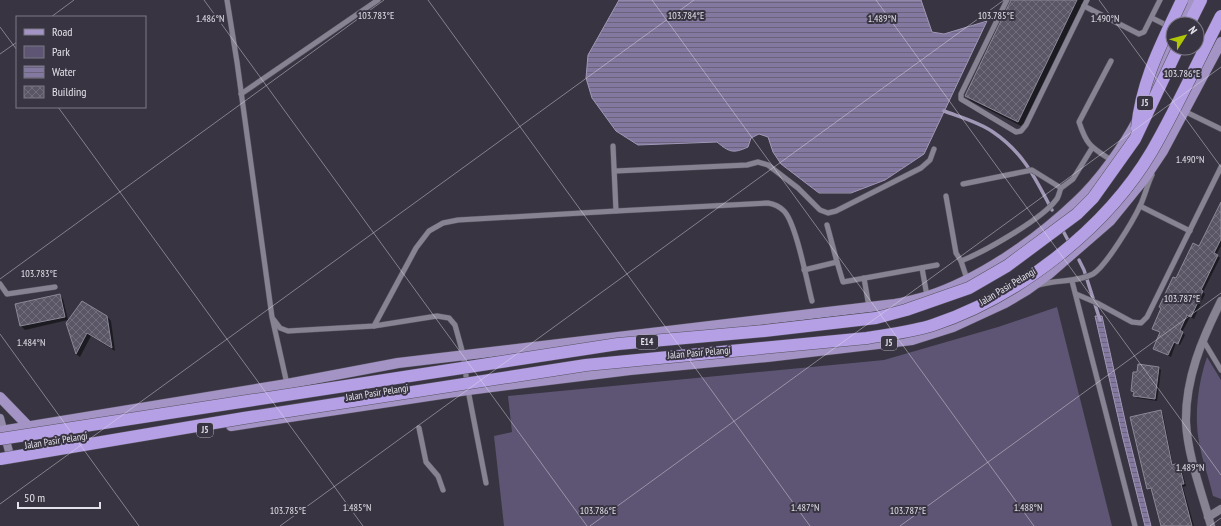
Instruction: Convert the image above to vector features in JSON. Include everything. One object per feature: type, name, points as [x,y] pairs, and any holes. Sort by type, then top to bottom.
[{"type":"highway","points":[[1135,139],[1139,106],[1148,74],[1182,0]]},
{"type":"highway","points":[[1193,16],[1200,0]]},
{"type":"highway","name":"E14","points":[[4,460],[244,418],[586,365],[867,338],[902,333],[931,325],[979,306],[1038,271],[1098,222],[1121,196],[1152,152],[1221,16]]},
{"type":"highway","name":"E14","points":[[1,433],[618,344],[794,328],[876,318],[906,310],[969,288],[1007,266],[1077,214],[1093,198],[1135,139],[1174,56]]},
{"type":"main road","points":[[1186,16],[1194,0]]},
{"type":"main road","name":"Jalan Pasir Pelangi","points":[[4,460],[468,390],[630,370],[767,357],[912,340],[953,327],[979,316],[1027,290],[1049,274],[1110,220],[1145,178],[1163,151],[1221,42]]},
{"type":"main road","name":"Jalan Pasir Pelangi","points":[[1,433],[28,426],[287,384],[398,362],[895,304],[928,296],[967,279],[1015,250],[1060,217],[1077,201],[1111,160],[1140,115],[1167,56]]},
{"type":"main road","points":[[0,397],[28,426]]},
{"type":"main road","points":[[0,418],[4,460]]},
{"type":"street","points":[[1211,526],[1189,445],[1186,423],[1189,385],[1202,339],[1221,301]]},
{"type":"street","points":[[1208,517],[1221,509]]},
{"type":"lane","points":[[227,0],[272,317],[287,384]]},
{"type":"lane","points":[[241,94],[378,0]]},
{"type":"lane","points":[[1007,0],[961,94],[961,99],[1016,132],[1021,130],[1026,125],[1087,0]]},
{"type":"lane","points":[[1084,6],[1139,34],[1144,32],[1160,0]]},
{"type":"lane","points":[[1152,18],[1165,24]]},
{"type":"lane","points":[[1111,61],[1079,122],[1085,140],[1092,148],[1111,160]]},
{"type":"lane","points":[[1184,112],[1221,129]]},
{"type":"lane","points":[[613,146],[616,171],[616,211]]},
{"type":"lane","points":[[961,261],[977,255],[1044,212],[1057,199],[1060,188],[1073,179],[1092,148]]},
{"type":"lane","points":[[616,171],[747,165],[758,162],[768,165],[798,188],[820,210],[828,213],[836,211],[921,168],[930,160],[934,150]]},
{"type":"lane","points":[[1027,290],[1050,281],[1072,281],[1094,273],[1107,260],[1140,206],[1163,151]]},
{"type":"lane","points":[[1076,294],[1097,303],[1132,322],[1141,323],[1147,317],[1221,167]]},
{"type":"lane","points":[[963,184],[1032,170],[1060,188]]},
{"type":"lane","points":[[946,196],[956,253],[961,261],[967,279]]},
{"type":"lane","points":[[374,326],[416,248],[430,230],[443,223],[458,220],[768,203],[777,205],[788,217],[812,301]]},
{"type":"lane","points":[[1140,206],[1190,231]]},
{"type":"lane","points":[[827,225],[843,282],[937,265]]},
{"type":"lane","points":[[804,270],[837,262]]},
{"type":"lane","points":[[922,268],[928,296]]},
{"type":"lane","points":[[864,278],[869,307]]},
{"type":"lane","points":[[1072,281],[1135,526]]},
{"type":"lane","points":[[0,284],[7,294],[55,287]]},
{"type":"lane","points":[[272,317],[280,328],[288,331],[374,326],[437,316],[449,318],[455,325],[463,354],[468,390],[486,483]]},
{"type":"lane","points":[[1202,339],[1221,370]]},
{"type":"lane","points":[[420,428],[426,462],[438,476],[443,490]]},
{"type":"green space","points":[[1057,307],[1112,526],[504,526],[494,436],[512,432],[508,396],[884,360],[998,327]]},
{"type":"green space","points":[[1207,357],[1221,380],[1221,499],[1213,496],[1202,456],[1198,432],[1197,410],[1199,388]]},
{"type":"water","points":[[619,0],[921,0],[932,32],[944,34],[987,21],[924,154],[885,180],[851,193],[819,193],[781,164],[773,152],[768,137],[759,134],[751,138],[748,147],[739,151],[731,151],[717,142],[638,145],[616,131],[592,98],[586,78],[588,55]]},
{"type":"water","points":[[1095,316],[1102,316],[1128,434],[1151,526],[1145,526],[1123,439]]},
{"type":"building","points":[[1011,0],[1077,0],[1018,122],[965,96]]},
{"type":"building","points":[[1221,202],[1221,239],[1214,253],[1218,255],[1201,290],[1203,291],[1191,317],[1187,315],[1180,330],[1183,332],[1178,344],[1174,342],[1168,355],[1153,349],[1160,332],[1152,329],[1161,308],[1159,307],[1173,277],[1176,278],[1193,243],[1199,246]]},
{"type":"building","points":[[60,294],[65,317],[20,326],[15,304]]},
{"type":"building","points":[[82,301],[107,316],[112,348],[87,333],[76,354],[66,323]]},
{"type":"building","points":[[1138,364],[1159,367],[1155,399],[1133,396],[1134,392],[1131,391],[1133,372],[1137,372]]},
{"type":"building","points":[[1161,410],[1172,465],[1179,463],[1184,484],[1181,484],[1192,526],[1161,526],[1151,488],[1147,489],[1130,417]]},
{"type":"waterway","points":[[944,111],[982,125],[1004,140],[1021,157],[1028,167],[1052,210]]},
{"type":"waterway","points":[[1062,229],[1069,242]]},
{"type":"waterway","points":[[1079,260],[1084,270],[1100,320]]}]
